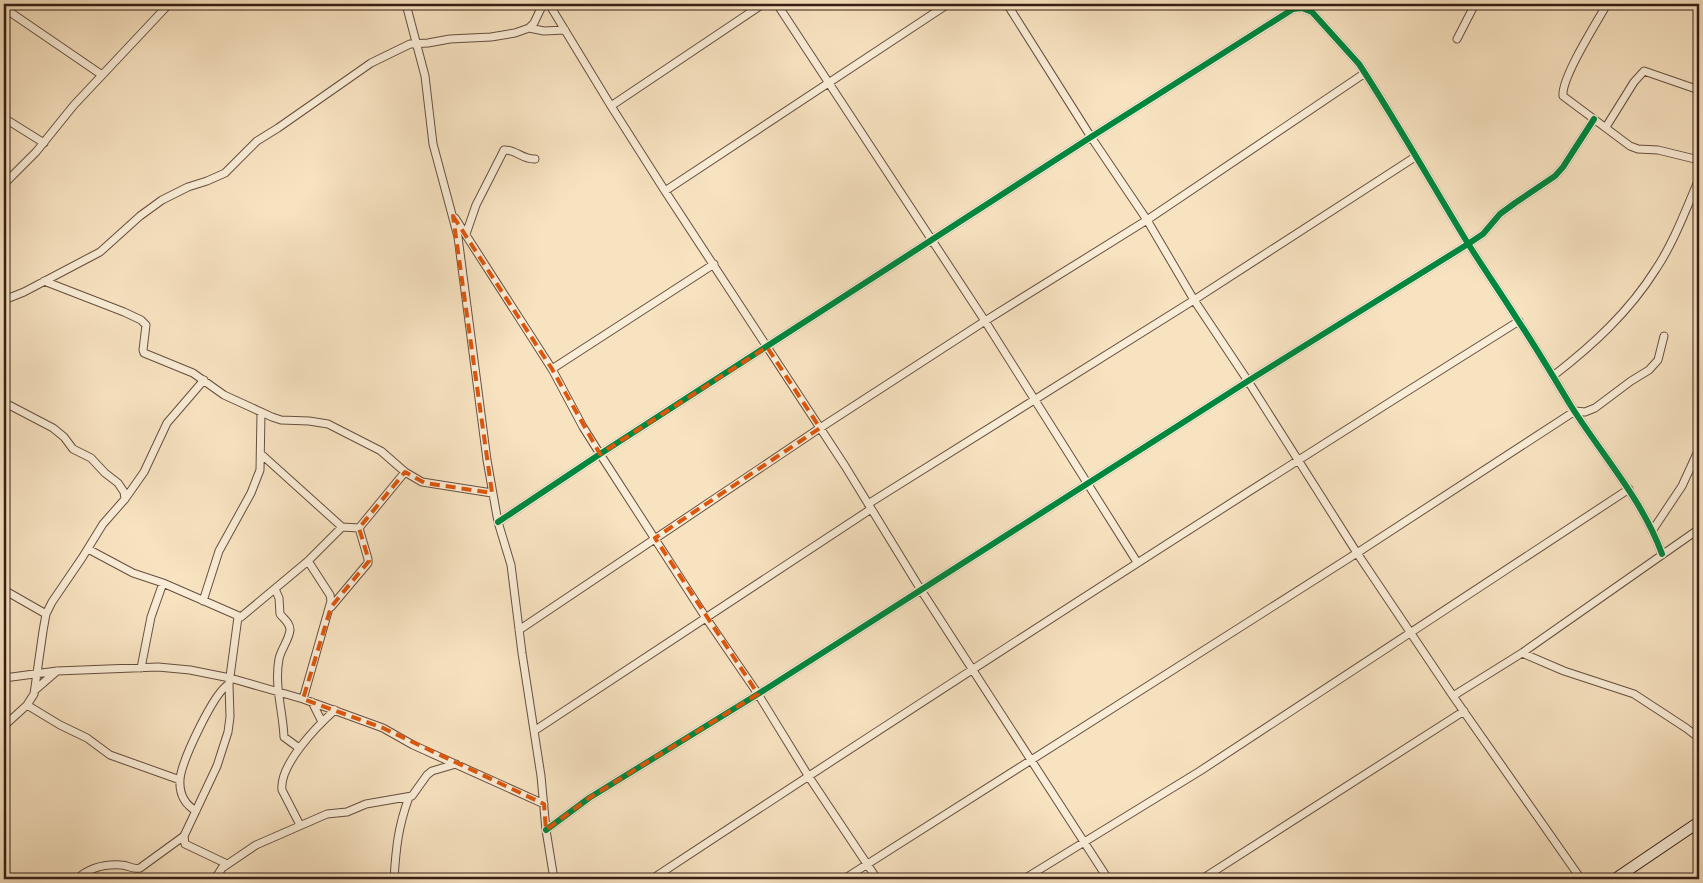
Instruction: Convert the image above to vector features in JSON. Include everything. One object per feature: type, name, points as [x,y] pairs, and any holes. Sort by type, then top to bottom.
[{"type":"main road","points":[[1615,879],[1699,822]]},
{"type":"street","points":[[4,184],[44,143],[102,75],[169,4]]},
{"type":"street","points":[[406,4],[425,76],[433,144],[458,237],[476,387],[492,493],[498,522],[511,565],[554,879]]},
{"type":"street","points":[[529,28],[537,19],[543,4]]},
{"type":"street","points":[[549,4],[611,106],[820,428],[921,590],[1108,879]]},
{"type":"street","points":[[611,106],[763,4]]},
{"type":"street","points":[[777,4],[985,321],[1033,400],[1137,562]]},
{"type":"street","points":[[665,190],[948,4]]},
{"type":"street","points":[[1007,4],[1091,137],[1147,220],[1194,300],[1410,634],[1581,879]]},
{"type":"street","points":[[1457,39],[1475,4]]},
{"type":"street","points":[[1607,4],[1572,68],[1562,91],[1563,96],[1606,126],[1630,146],[1638,149],[1658,150],[1699,160]]},
{"type":"street","points":[[498,522],[931,240],[1299,6],[1312,12],[1365,73],[1468,244],[1575,411],[1629,489],[1662,554]]},
{"type":"street","points":[[4,8],[102,75]]},
{"type":"street","points":[[4,300],[100,252],[140,216],[162,200],[188,187],[225,173],[256,141],[278,128],[371,63],[406,45],[450,39],[507,35],[529,28],[544,31],[565,30]]},
{"type":"street","points":[[1606,126],[1638,77],[1644,71],[1699,90]]},
{"type":"street","points":[[519,630],[820,428],[985,321],[1147,220],[1365,73]]},
{"type":"street","points":[[4,118],[44,143]]},
{"type":"street","points":[[546,830],[589,798],[758,694],[1248,381],[1483,234],[1500,214],[1554,176],[1563,167],[1594,119]]},
{"type":"street","points":[[466,234],[476,205],[504,150],[526,158],[535,159]]},
{"type":"street","points":[[534,731],[1033,400],[1194,300],[1415,157]]},
{"type":"street","points":[[1553,376],[1590,347],[1633,303],[1658,268],[1699,179]]},
{"type":"street","points":[[453,216],[552,369],[583,427],[600,454],[877,879]]},
{"type":"street","points":[[552,369],[714,264]]},
{"type":"street","points":[[44,281],[141,320],[146,325],[144,353],[180,367],[204,380],[224,395],[281,420],[328,424],[380,451],[405,472],[425,483],[492,493]]},
{"type":"street","points":[[652,879],[1137,562],[1519,321]]},
{"type":"street","points":[[844,879],[1357,553],[1575,411],[1585,412],[1595,408],[1649,370],[1658,360],[1664,336]]},
{"type":"street","points":[[35,690],[46,614],[57,593],[103,524],[125,499],[150,462],[167,423],[204,380]]},
{"type":"street","points":[[4,405],[9,405],[53,428],[64,437],[73,449],[91,458],[105,473],[118,482],[124,492],[125,499]]},
{"type":"street","points":[[203,601],[219,551],[252,493],[257,480],[261,463],[261,412]]},
{"type":"street","points":[[1652,531],[1682,486],[1699,449]]},
{"type":"street","points":[[260,454],[342,527],[359,528]]},
{"type":"street","points":[[359,528],[405,472]]},
{"type":"street","points":[[1024,879],[1200,771],[1629,489]]},
{"type":"street","points":[[88,549],[132,572],[238,617],[244,616],[308,561],[342,527]]},
{"type":"street","points":[[331,607],[368,563],[359,528]]},
{"type":"street","points":[[1453,696],[1522,653],[1699,529]]},
{"type":"street","points":[[303,699],[331,607],[330,595],[308,561]]},
{"type":"street","points":[[141,668],[151,617],[164,584]]},
{"type":"street","points":[[275,589],[279,598],[280,614],[289,624],[290,630],[279,660],[278,693],[284,737],[286,741],[299,748]]},
{"type":"street","points":[[4,590],[46,614]]},
{"type":"street","points":[[77,879],[88,870],[96,867],[122,865],[134,870],[140,868],[184,836],[210,783],[226,740],[230,717],[230,681],[238,617]]},
{"type":"street","points":[[1522,653],[1555,668],[1634,694],[1699,738]]},
{"type":"street","points":[[4,678],[57,671],[165,667],[198,672],[303,699],[335,710],[382,728],[413,746],[544,804]]},
{"type":"street","points":[[4,726],[27,705],[35,690],[57,671]]},
{"type":"street","points":[[196,811],[184,801],[180,780],[186,759],[215,698],[230,681]]},
{"type":"street","points":[[312,702],[322,722]]},
{"type":"street","points":[[27,705],[60,725],[87,738],[110,755],[180,780]]},
{"type":"street","points":[[300,825],[281,788],[285,774],[299,748],[335,710]]},
{"type":"street","points":[[1202,879],[1464,711]]},
{"type":"street","points":[[215,879],[228,864],[256,845],[327,814],[347,812],[366,804],[415,795],[427,775],[432,771],[456,764]]},
{"type":"street","points":[[394,879],[394,857],[397,836],[409,797]]},
{"type":"street","points":[[184,836],[185,844],[228,864]]},
{"type":"highlighted area","points":[[453,216],[552,369],[600,454],[767,347],[820,428],[655,538],[758,694],[589,798],[546,830],[544,804],[383,728],[303,699],[331,607],[369,561],[359,528],[405,472],[425,483],[492,493]]},
{"type":"cycle path","points":[[498,522],[1091,137],[1293,9],[1302,8],[1312,12],[1359,64],[1467,242],[1571,406],[1633,496],[1654,534],[1662,554]]},
{"type":"cycle path","points":[[546,830],[589,798],[758,694],[1248,381],[1483,234],[1500,214],[1555,176],[1563,167],[1594,119]]}]
